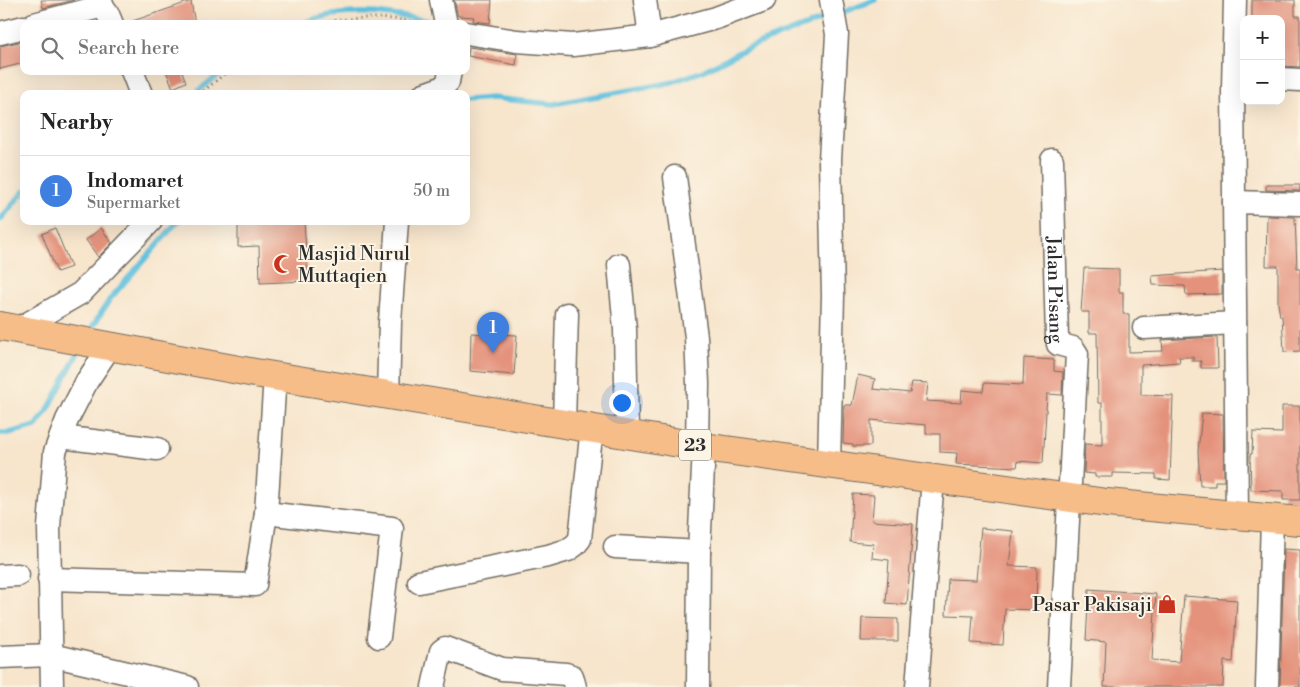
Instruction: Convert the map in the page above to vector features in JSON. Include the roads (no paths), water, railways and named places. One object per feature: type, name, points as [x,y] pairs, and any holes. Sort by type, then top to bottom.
[{"type":"highway","name":"23","points":[[9,328],[388,396],[592,427],[700,446],[1108,503],[1300,521]]},
{"type":"street","points":[[645,0],[650,36]]},
{"type":"street","points":[[470,34],[517,41],[573,45],[650,36],[716,18],[764,0]]},
{"type":"street","points":[[829,464],[833,295],[830,160],[837,34],[831,0]]},
{"type":"street","points":[[1235,0],[1239,76],[1234,202],[1237,515]]},
{"type":"street","points":[[54,20],[104,10]]},
{"type":"street","points":[[0,33],[20,27]]},
{"type":"street","points":[[134,75],[139,90]]},
{"type":"street","points":[[432,90],[448,82],[449,75]]},
{"type":"street","points":[[1285,79],[1300,80]]},
{"type":"street","name":"Jalan Pisang","points":[[1052,160],[1057,338],[1058,344],[1073,348],[1077,354],[1070,497]]},
{"type":"street","points":[[675,177],[696,337],[700,446],[698,687]]},
{"type":"street","points":[[1234,202],[1300,204]]},
{"type":"street","points":[[9,328],[80,293],[147,225]]},
{"type":"street","points":[[388,396],[390,322],[397,225]]},
{"type":"street","points":[[619,265],[625,329],[627,433]]},
{"type":"street","points":[[564,423],[567,314]]},
{"type":"street","points":[[1144,328],[1235,323]]},
{"type":"street","points":[[52,687],[49,579],[52,474],[55,452],[101,345]]},
{"type":"street","points":[[49,579],[256,585],[266,513],[275,376]]},
{"type":"street","points":[[419,582],[548,556],[576,545],[580,539],[592,427]]},
{"type":"street","points":[[61,437],[157,449]]},
{"type":"street","points":[[917,687],[933,478]]},
{"type":"street","points":[[1059,687],[1070,497]]},
{"type":"street","points":[[266,513],[392,528],[379,636]]},
{"type":"street","points":[[1267,687],[1272,519]]},
{"type":"street","points":[[615,547],[699,552]]},
{"type":"street","points":[[433,687],[441,651],[445,648],[502,669],[566,674],[572,676],[576,687]]},
{"type":"street","points":[[0,657],[51,655],[187,687]]},
{"type":"waterway","points":[[838,14],[875,0]]},
{"type":"waterway","points":[[311,20],[352,13],[387,14],[423,20]]},
{"type":"waterway","points":[[470,100],[492,98],[553,104],[669,83],[703,71],[747,48],[829,17]]},
{"type":"waterway","points":[[200,90],[217,75]]},
{"type":"waterway","points":[[0,220],[20,196]]},
{"type":"waterway","points":[[88,334],[110,299],[175,225]]},
{"type":"waterway","points":[[0,433],[9,433],[36,426],[49,408],[80,349]]},
{"type":"place","name":"Masjid Nurul Muttaqien","points":[[283,264]]},
{"type":"place","name":"Indomaret","points":[[493,353]]},
{"type":"place","name":"Pasar Pakisaji","points":[[1167,604]]}]
